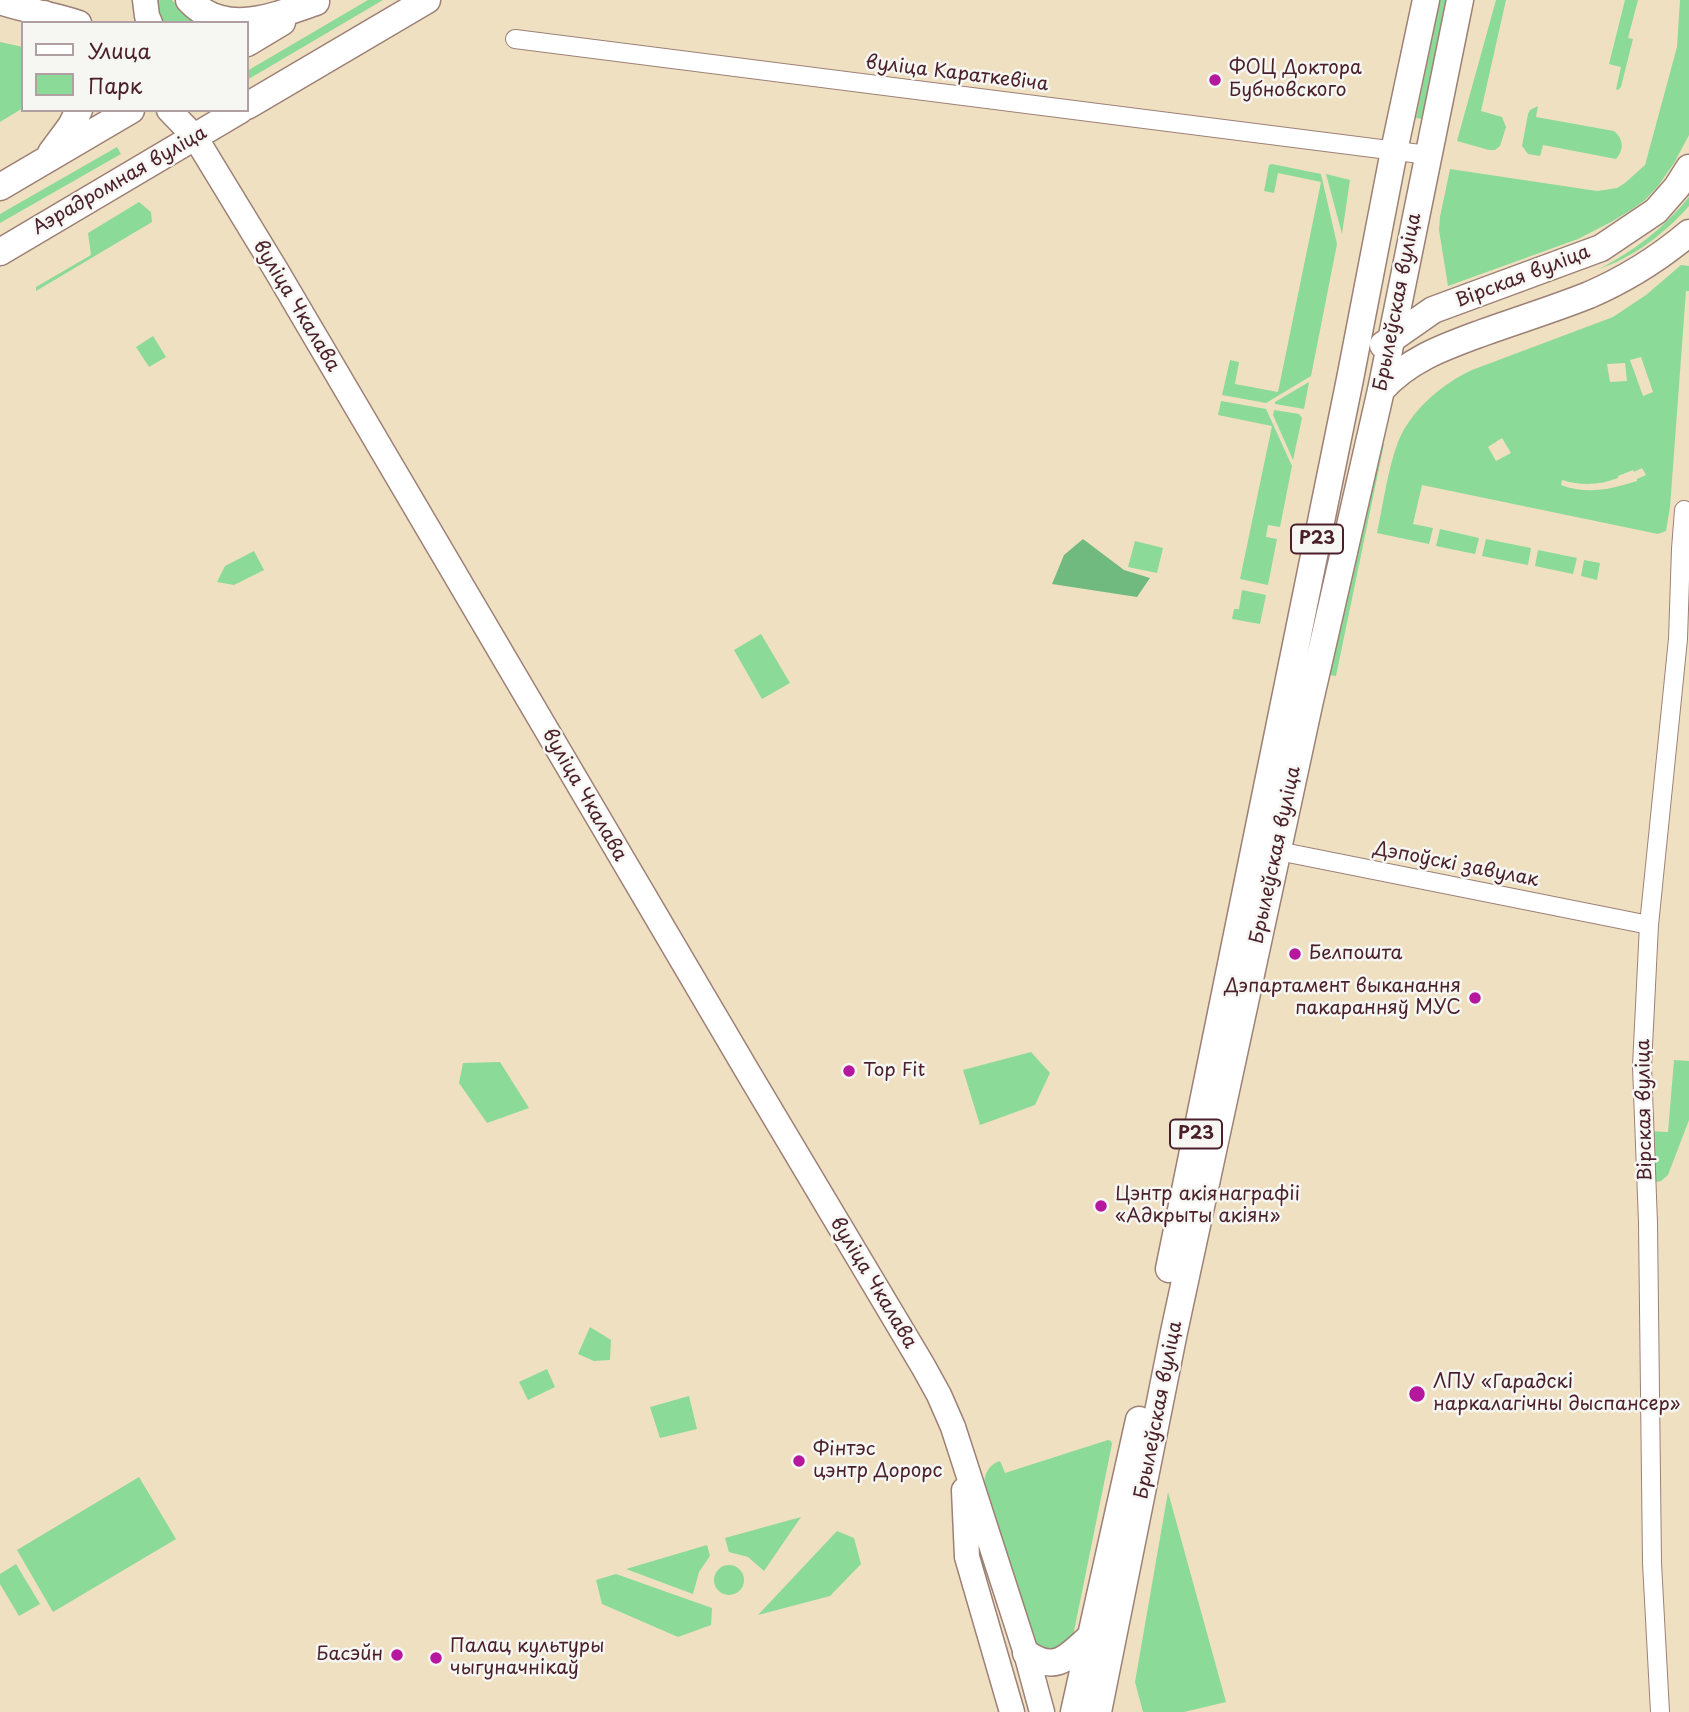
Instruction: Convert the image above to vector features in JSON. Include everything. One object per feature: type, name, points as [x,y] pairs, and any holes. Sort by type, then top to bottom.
[{"type":"main road","points":[[145,0],[149,21]]},
{"type":"main road","points":[[189,0],[196,8],[224,21]]},
{"type":"main road","points":[[248,105],[427,0]]},
{"type":"main road","name":"Брылеўская вуліца","points":[[1098,1712],[1266,849],[1369,278],[1426,0]]},
{"type":"main road","name":"Брылеўская вуліца","points":[[1074,1712],[1266,849],[1306,718],[1381,390],[1460,0]]},
{"type":"main road","points":[[248,22],[318,1]]},
{"type":"main road","points":[[248,42],[318,1]]},
{"type":"main road","points":[[0,2],[48,19],[66,18],[74,21]]},
{"type":"main road","points":[[46,161],[78,112]]},
{"type":"main road","points":[[0,187],[128,112]]},
{"type":"main road","points":[[172,112],[195,137]]},
{"type":"main road","points":[[187,112],[195,137]]},
{"type":"main road","name":"Аэрадромная вуліца","points":[[0,252],[237,112]]},
{"type":"main road","name":"вуліца Чкалава","points":[[195,137],[939,1395],[953,1427],[1026,1653],[1042,1712]]},
{"type":"main road","name":"Вірская вуліца","points":[[1350,379],[1371,355],[1433,310],[1601,248],[1656,211],[1689,168]]},
{"type":"main road","name":"Вірская вуліца","points":[[1381,390],[1403,369],[1433,352],[1588,295],[1640,269],[1664,254],[1689,233]]},
{"type":"main road","points":[[1369,278],[1382,326],[1390,340],[1408,348],[1433,352]]},
{"type":"main road","points":[[1402,280],[1404,291],[1415,306],[1421,310],[1433,310]]},
{"type":"main road","name":"вуліца Чкалава","points":[[963,1458],[967,1557],[1012,1712]]},
{"type":"main road","points":[[1026,1653],[1048,1664],[1059,1662],[1090,1637]]},
{"type":"street","name":"вуліца Караткевіча","points":[[515,39],[1428,155]]},
{"type":"street","name":"Вірская вуліца","points":[[1660,1712],[1652,1563],[1648,1223],[1642,1066],[1649,925],[1678,639],[1684,510]]},
{"type":"street","name":"Дэпоўскі завулак","points":[[1266,849],[1649,925]]},
{"type":"green space","points":[[155,0],[172,0],[194,21],[162,21]]},
{"type":"green space","points":[[368,0],[383,0],[248,79],[248,70]]},
{"type":"green space","points":[[1440,0],[1448,0],[1422,119],[1416,118]]},
{"type":"green space","points":[[1496,0],[1506,0],[1481,111],[1502,117],[1506,127],[1500,146],[1489,150],[1457,141]]},
{"type":"green space","points":[[1625,0],[1638,0],[1628,38],[1633,39],[1618,90],[1616,89],[1621,67],[1609,64]]},
{"type":"green space","points":[[1680,0],[1689,0],[1689,135],[1658,186],[1631,210],[1578,239],[1448,286],[1439,230],[1450,169],[1597,191],[1617,188],[1645,165],[1677,47]]},
{"type":"green space","points":[[0,42],[21,47],[21,109],[0,122]]},
{"type":"green space","points":[[1538,106],[1536,117],[1614,131],[1621,141],[1619,156],[1616,159],[1543,145],[1540,156],[1528,154],[1522,146],[1528,114]]},
{"type":"green space","points":[[117,147],[121,154],[0,223],[0,214]]},
{"type":"green space","points":[[1269,165],[1321,174],[1337,244],[1311,376],[1266,403],[1222,395],[1230,360],[1239,362],[1235,384],[1278,392],[1321,182],[1278,173],[1274,193],[1264,191]]},
{"type":"green space","points":[[1326,174],[1350,180],[1342,234]]},
{"type":"green space","points":[[1689,197],[1689,206],[1659,235],[1624,258],[1599,269],[1648,238]]},
{"type":"green space","points":[[139,202],[151,212],[152,222],[36,291],[36,287],[91,255],[88,233]]},
{"type":"green space","points":[[1681,265],[1689,266],[1689,291],[1686,291],[1666,531],[1658,534],[1422,485],[1413,524],[1433,528],[1429,544],[1377,533],[1398,442],[1411,419],[1439,390],[1472,370],[1613,317],[1646,295]],"holes":[[[1641,357],[1653,392],[1643,396],[1630,360]],[[1625,363],[1627,381],[1610,382],[1607,364]],[[1502,438],[1511,453],[1496,461],[1488,447]],[[1642,468],[1646,475],[1637,481],[1599,490],[1580,490],[1561,485],[1562,480],[1590,484],[1618,478],[1633,470],[1634,472]]]},
{"type":"green space","points":[[153,336],[166,357],[149,367],[136,347]]},
{"type":"green space","points":[[1309,382],[1304,409],[1275,404],[1275,402]]},
{"type":"green space","points":[[1221,401],[1266,409],[1292,466],[1280,527],[1268,525],[1266,537],[1277,539],[1268,585],[1240,579],[1272,426],[1218,415]]},
{"type":"green space","points":[[1274,410],[1299,414],[1302,418],[1293,460],[1273,415]]},
{"type":"green space","points":[[1376,442],[1384,444],[1336,676],[1329,675]]},
{"type":"green space","points":[[1440,529],[1479,538],[1475,554],[1436,546]]},
{"type":"green space","points":[[1083,539],[1124,570],[1150,578],[1137,597],[1052,584],[1064,555]]},
{"type":"green space","points":[[1486,539],[1531,548],[1528,565],[1482,556]]},
{"type":"green space","points":[[1135,541],[1163,548],[1157,573],[1128,567]]},
{"type":"green space","points":[[1538,550],[1577,558],[1573,574],[1535,566]]},
{"type":"green space","points":[[254,551],[264,570],[234,585],[217,582],[225,566]]},
{"type":"green space","points":[[1584,560],[1600,563],[1597,580],[1581,576]]},
{"type":"green space","points":[[1242,590],[1266,595],[1260,624],[1232,619],[1234,609],[1239,609]]},
{"type":"green space","points":[[761,634],[790,683],[762,699],[734,650]]},
{"type":"green space","points":[[1031,1052],[1050,1073],[1035,1105],[980,1125],[963,1070]]},
{"type":"green space","points":[[1674,1060],[1689,1061],[1689,1120],[1668,1175],[1656,1182],[1651,1178],[1648,1131],[1668,1132]]},
{"type":"green space","points":[[500,1062],[529,1108],[487,1123],[459,1083],[463,1063]]},
{"type":"green space","points":[[590,1327],[611,1340],[610,1360],[594,1361],[578,1354]]},
{"type":"green space","points":[[547,1369],[555,1387],[528,1400],[519,1382]]},
{"type":"green space","points":[[689,1396],[697,1429],[660,1438],[650,1407]]},
{"type":"green space","points":[[1108,1440],[1112,1444],[1073,1636],[1054,1651],[1039,1648],[984,1483],[986,1475],[996,1462],[1000,1461],[1005,1473]]},
{"type":"green space","points":[[139,1477],[176,1539],[53,1612],[17,1550]]},
{"type":"green space","points":[[1168,1492],[1226,1702],[1184,1712],[1143,1712],[1135,1682]]},
{"type":"green space","points":[[801,1517],[764,1571],[748,1557],[729,1552],[725,1538]]},
{"type":"green space","points":[[837,1531],[854,1538],[861,1564],[830,1596],[758,1615]]},
{"type":"green space","points":[[707,1545],[710,1556],[699,1572],[693,1594],[626,1569]]},
{"type":"green space","points":[[16,1564],[40,1604],[19,1616],[0,1584],[0,1574]]},
{"type":"green space","points":[[729,1565],[740,1569],[744,1580],[740,1591],[729,1595],[718,1591],[714,1580],[718,1569]]},
{"type":"green space","points":[[616,1574],[712,1608],[711,1625],[678,1637],[602,1604],[596,1580]]},
{"type":"place","name":"ФОЦ Доктора Бубновского","points":[[1215,80]]},
{"type":"place","name":"Белпошта","points":[[1295,954]]},
{"type":"place","name":"Дэпартамент выканання пакаранняў МУС","points":[[1475,998]]},
{"type":"place","name":"Top Fit","points":[[849,1071]]},
{"type":"place","name":"Цэнтр акіянаграфіі «Адкрыты акіян»","points":[[1101,1206]]},
{"type":"place","name":"ЛПУ «Гарадскі наркалагічны дыспансер»","points":[[1417,1394]]},
{"type":"place","name":"Фінтэс цэнтр Дорорс","points":[[799,1461]]},
{"type":"place","name":"Басэйн","points":[[397,1655]]},
{"type":"place","name":"Палац культуры чыгуначнікаў","points":[[436,1658]]}]
